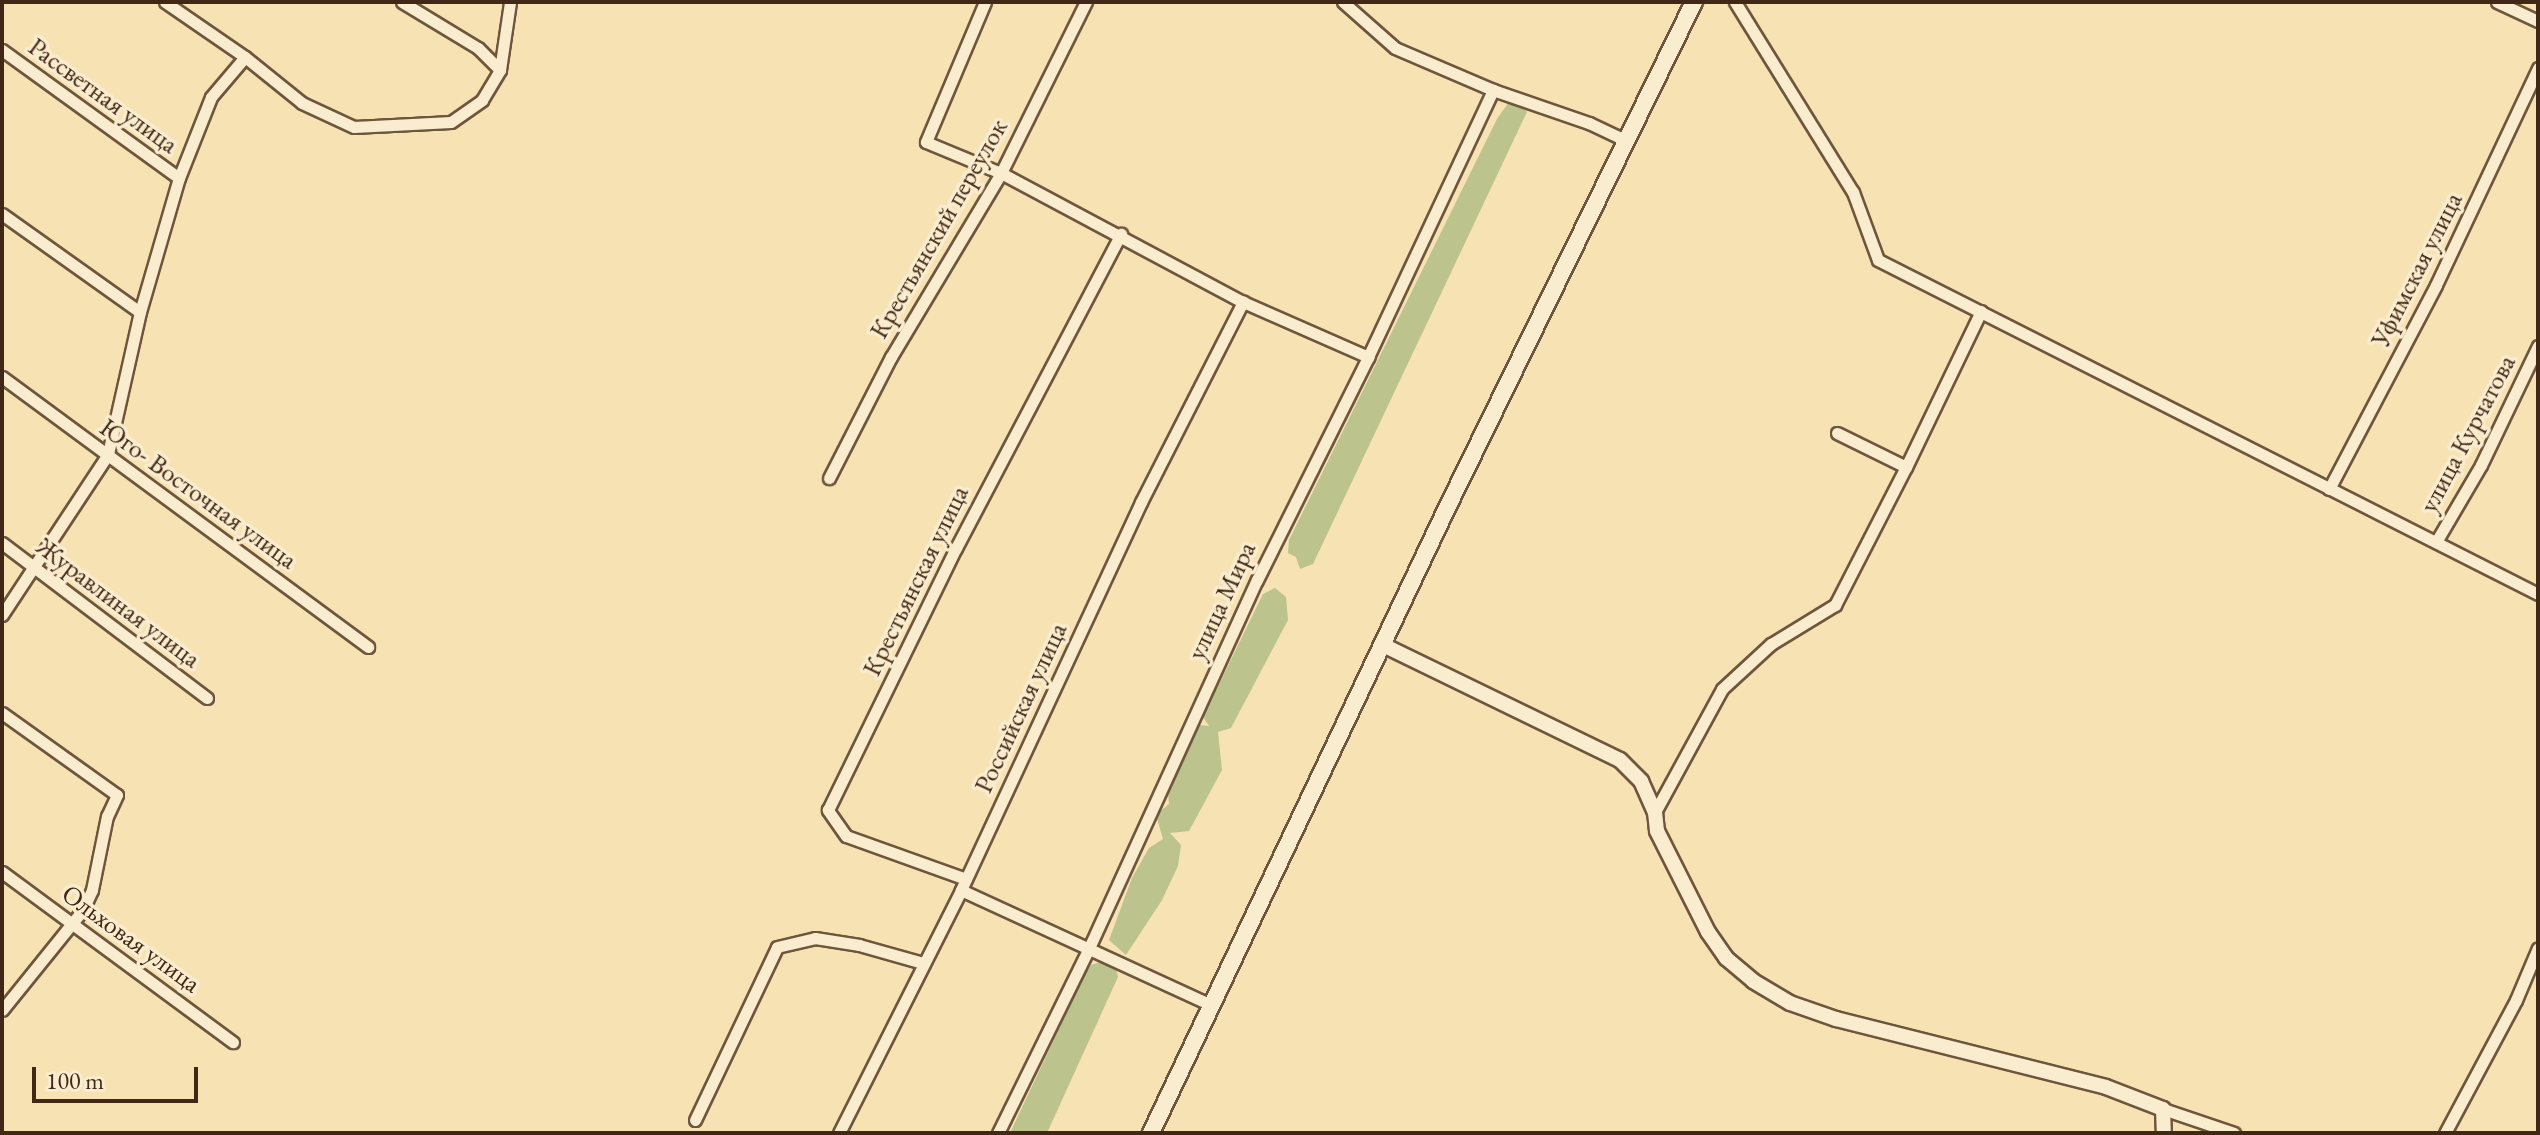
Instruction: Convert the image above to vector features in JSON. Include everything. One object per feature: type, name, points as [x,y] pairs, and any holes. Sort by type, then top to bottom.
[{"type":"main road","points":[[1151,1133],[1694,2]]},
{"type":"street","points":[[165,2],[245,57],[302,103],[354,127],[451,122],[482,100],[500,70],[510,2]]},
{"type":"street","points":[[402,2],[478,48],[500,70]]},
{"type":"street","points":[[985,2],[926,142],[1001,173],[1121,234],[1243,302],[1368,357]]},
{"type":"street","name":"Крестьянский переулок","points":[[829,478],[891,357],[1001,173],[1086,2]]},
{"type":"street","points":[[1343,2],[1395,48],[1493,90],[1589,123],[1627,141]]},
{"type":"street","points":[[1735,2],[1853,192],[1878,260],[2538,594]]},
{"type":"street","points":[[2497,2],[2538,21]]},
{"type":"street","name":"Рассветная улица","points":[[2,50],[179,178]]},
{"type":"street","points":[[2,615],[108,454],[140,312],[179,178],[211,97],[245,57]]},
{"type":"street","name":"Уфимская улица","points":[[2329,489],[2436,285],[2538,68]]},
{"type":"street","name":"улица Мира","points":[[998,1133],[1089,948],[1257,580],[1368,357],[1493,90]]},
{"type":"street","points":[[2,214],[140,312]]},
{"type":"street","name":"Крестьянская улица","points":[[964,885],[846,836],[828,810],[956,548],[1121,234]]},
{"type":"street","name":"Российская улица","points":[[839,1133],[964,885],[1141,502],[1243,302]]},
{"type":"street","points":[[1655,812],[1722,689],[1771,644],[1835,605],[1981,311]]},
{"type":"street","name":"улица Курчатова","points":[[2436,542],[2481,465],[2538,346]]},
{"type":"street","name":"Юго- Восточная улица","points":[[2,377],[368,647]]},
{"type":"street","points":[[1837,433],[1906,467]]},
{"type":"street","name":"Журавлиная улица","points":[[2,543],[207,698]]},
{"type":"street","points":[[1383,645],[1620,760],[1641,781],[1655,812],[1657,831],[1708,932],[1726,958],[1790,1003],[1836,1019],[2106,1087],[2234,1133]]},
{"type":"street","points":[[2,713],[117,795],[107,816],[92,890],[72,924],[2,1010]]},
{"type":"street","name":"Ольховая улица","points":[[2,872],[233,1042]]},
{"type":"street","points":[[964,885],[1213,1006]]},
{"type":"street","points":[[695,1120],[777,947],[815,938],[859,945],[923,963]]},
{"type":"street","points":[[2445,1133],[2516,1000],[2538,948]]},
{"type":"street","points":[[2163,1109],[2164,1133]]},
{"type":"green space","points":[[1509,102],[1522,104],[1527,112],[1313,564],[1300,569],[1296,557],[1288,553],[1289,540],[1497,119]]},
{"type":"green space","points":[[1275,588],[1286,597],[1288,620],[1231,728],[1218,732],[1222,770],[1189,831],[1170,833],[1181,845],[1178,866],[1162,900],[1126,955],[1109,940],[1132,878],[1149,848],[1163,839],[1156,815],[1169,804],[1168,793],[1200,725],[1209,726],[1203,717],[1263,594]]},
{"type":"green space","points":[[1104,961],[1116,968],[1118,977],[1047,1133],[1010,1133],[1083,978],[1091,965]]}]
